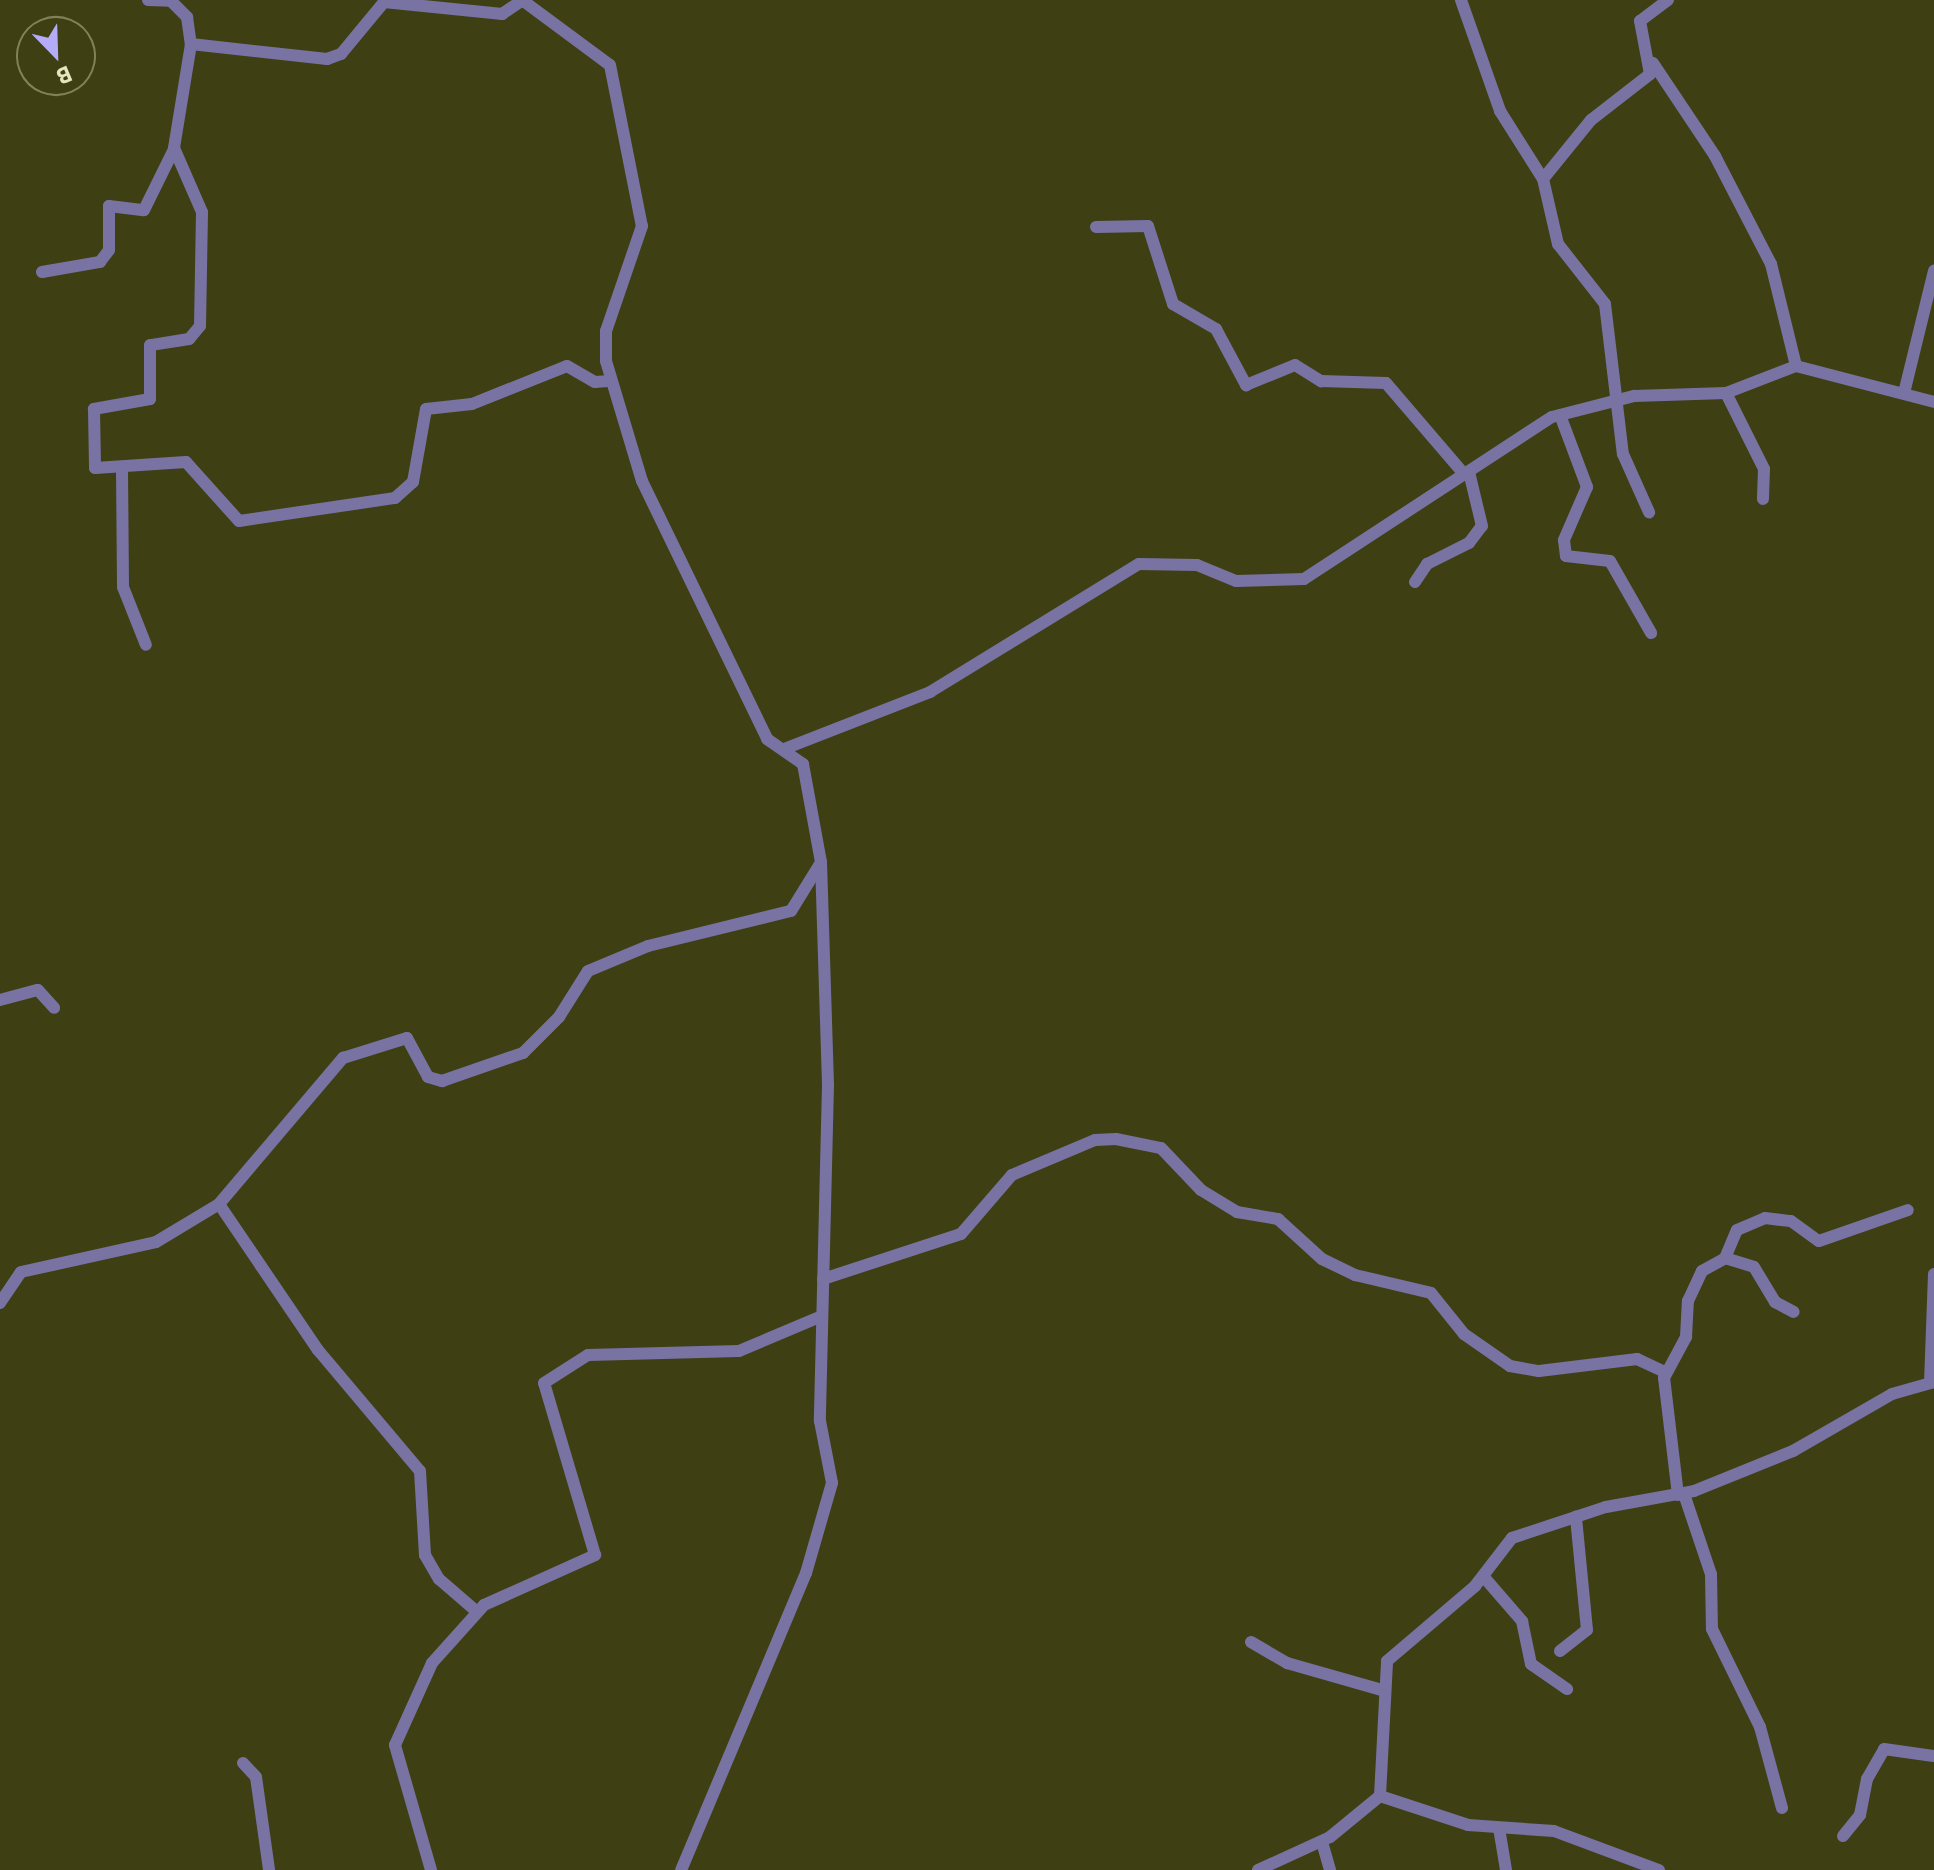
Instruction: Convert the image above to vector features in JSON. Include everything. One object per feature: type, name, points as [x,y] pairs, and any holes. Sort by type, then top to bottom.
[{"type":"street","points":[[42,272],[100,262],[109,250],[109,206],[144,210],[174,148],[191,44],[179,4],[148,0]]},
{"type":"street","points":[[191,44],[327,59],[341,54],[384,2],[502,14],[522,0],[603,55],[614,77],[642,226],[606,331],[611,381],[642,481],[767,739],[803,764],[821,862],[828,1085],[820,1421],[832,1483],[806,1573],[681,1870]]},
{"type":"street","points":[[1461,0],[1500,111],[1543,179],[1558,244],[1605,304],[1621,398],[1623,454],[1649,512]]},
{"type":"street","points":[[1668,0],[1640,21],[1653,63],[1715,156],[1771,264],[1796,366]]},
{"type":"street","points":[[1543,179],[1591,120],[1650,74],[1653,63]]},
{"type":"street","points":[[174,148],[202,212],[200,326],[195,337],[150,345],[150,399],[94,409],[95,468],[122,470],[186,462],[239,521],[395,498],[413,482],[426,409],[472,404],[560,367],[595,382],[611,381]]},
{"type":"street","points":[[1096,227],[1148,226],[1173,304],[1216,329],[1246,385],[1295,365],[1321,381],[1386,383],[1466,473],[1482,526],[1469,543],[1427,564],[1415,582]]},
{"type":"street","points":[[1905,389],[1934,271]]},
{"type":"street","points":[[784,749],[930,692],[1128,568],[1150,562],[1197,565],[1236,581],[1304,579],[1560,415],[1621,398],[1726,393],[1796,366],[1905,389],[1934,402]]},
{"type":"street","points":[[1726,393],[1764,469],[1763,499]]},
{"type":"street","points":[[1560,415],[1587,487],[1582,513],[1564,540],[1566,556],[1610,561],[1651,633]]},
{"type":"street","points":[[122,470],[123,587],[146,645]]},
{"type":"street","points":[[0,1303],[21,1272],[156,1242],[219,1204],[335,1062],[407,1038],[428,1077],[442,1081],[523,1053],[559,1017],[588,971],[648,946],[791,911],[808,895],[821,862]]},
{"type":"street","points":[[0,1000],[38,990],[54,1008]]},
{"type":"street","points":[[823,1279],[961,1234],[1012,1175],[1095,1140],[1116,1139],[1161,1148],[1201,1190],[1237,1212],[1278,1219],[1344,1270],[1431,1293],[1464,1334],[1510,1366],[1539,1371],[1637,1359],[1665,1372]]},
{"type":"street","points":[[219,1204],[324,1358],[420,1471],[425,1555],[439,1579],[476,1611]]},
{"type":"street","points":[[1782,1808],[1760,1727],[1712,1629],[1711,1574],[1681,1495],[1665,1372],[1686,1337],[1688,1301],[1702,1271],[1725,1258],[1737,1230],[1765,1218],[1791,1221],[1819,1241],[1908,1210]]},
{"type":"street","points":[[1725,1258],[1754,1267],[1775,1302],[1794,1312]]},
{"type":"street","points":[[1380,1796],[1382,1690],[1391,1655],[1483,1576],[1512,1538],[1576,1517],[1681,1495],[1782,1456],[1879,1400],[1932,1382],[1934,1274]]},
{"type":"street","points":[[431,1870],[395,1745],[432,1663],[476,1611],[595,1555],[559,1451],[547,1379],[598,1353],[739,1351],[822,1316]]},
{"type":"street","points":[[1560,1651],[1587,1630],[1576,1517]]},
{"type":"street","points":[[1483,1576],[1522,1621],[1531,1664],[1567,1689]]},
{"type":"street","points":[[1251,1642],[1287,1663],[1382,1690]]},
{"type":"street","points":[[1843,1836],[1860,1815],[1867,1779],[1884,1749],[1934,1756]]},
{"type":"street","points":[[243,1763],[256,1777],[269,1870]]},
{"type":"street","points":[[1380,1796],[1499,1828],[1562,1833],[1659,1870]]},
{"type":"street","points":[[1258,1870],[1322,1842],[1380,1796]]},
{"type":"street","points":[[1499,1828],[1506,1870]]},
{"type":"street","points":[[1322,1842],[1330,1870]]}]
